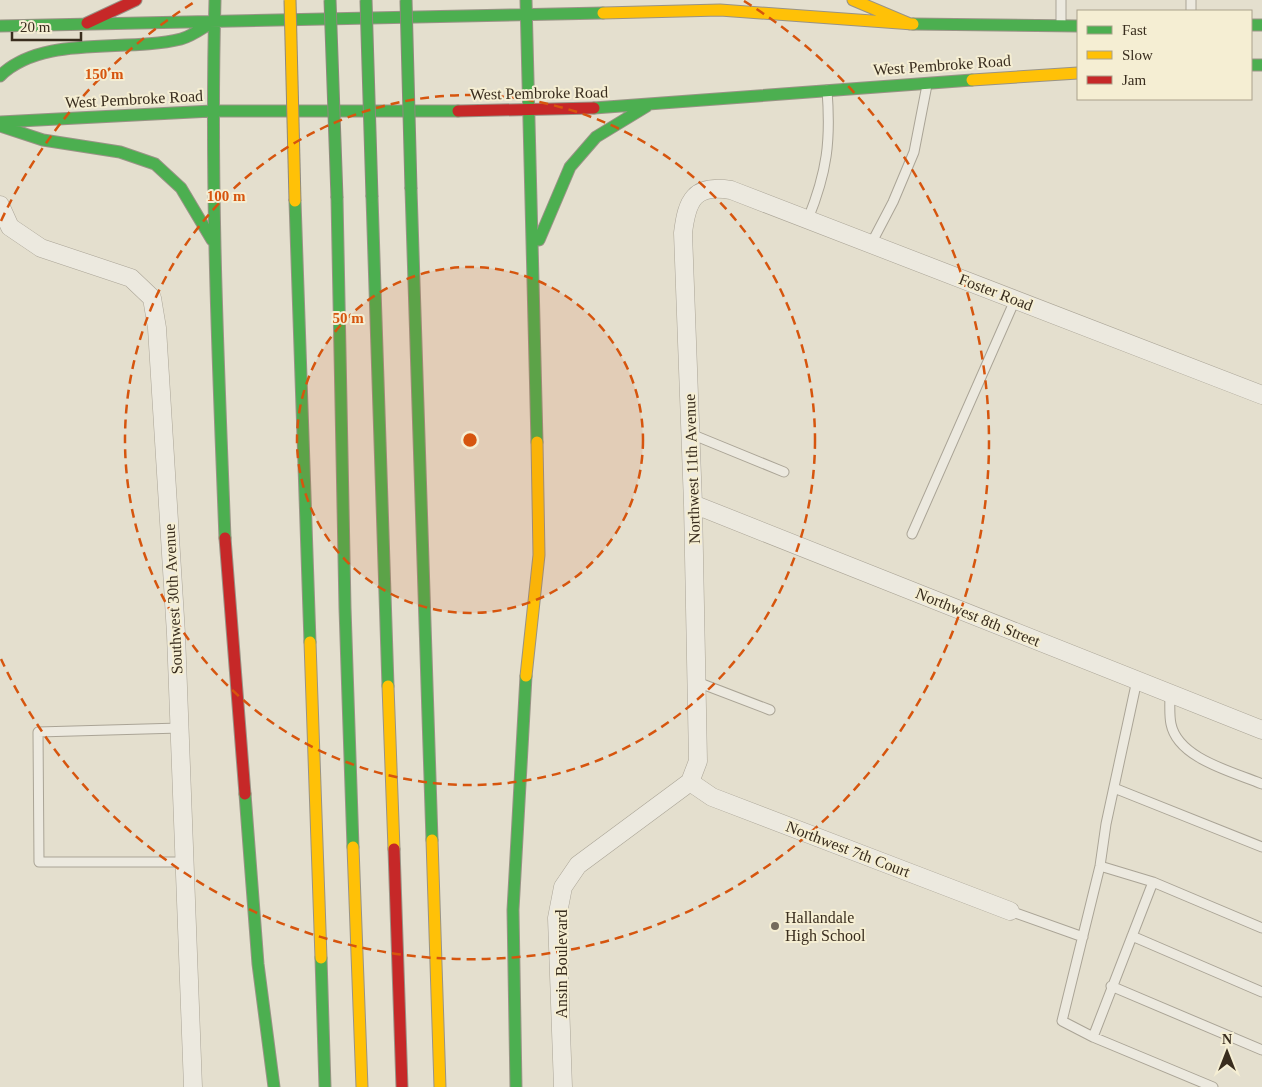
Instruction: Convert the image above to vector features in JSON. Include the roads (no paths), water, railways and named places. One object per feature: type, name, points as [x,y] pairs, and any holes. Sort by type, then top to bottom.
[{"type":"main road","points":[[87,23],[136,0]]},
{"type":"main road","points":[[215,0],[216,21],[212,111],[213,241],[225,542],[258,964],[274,1087]]},
{"type":"main road","points":[[290,0],[325,1087]]},
{"type":"main road","points":[[330,0],[337,198],[345,608],[362,1087]]},
{"type":"main road","points":[[366,0],[402,1087]]},
{"type":"main road","points":[[406,0],[440,1087]]},
{"type":"main road","points":[[516,1087],[513,910],[515,854],[528,646],[539,555],[534,251],[526,0]]},
{"type":"main road","points":[[853,0],[910,24]]},
{"type":"main road","name":"West Pembroke Road","points":[[0,26],[720,10],[910,24],[1077,26]]},
{"type":"main road","points":[[0,76],[5,67],[32,55],[181,39],[216,21]]},
{"type":"main road","name":"West Pembroke Road","points":[[0,124],[212,111],[529,111],[647,106],[827,89],[1077,73]]},
{"type":"main road","points":[[534,251],[558,190],[570,167],[596,137],[647,106]]},
{"type":"main road","points":[[0,124],[23,135],[57,143],[114,150],[155,164],[173,181],[194,209],[213,241]]},
{"type":"street","name":"Northwest 11th Avenue","points":[[690,782],[698,761],[697,682],[691,434],[683,233],[686,211],[693,196],[704,190],[717,188],[730,190]]},
{"type":"street","name":"Foster Road","points":[[730,190],[1262,395]]},
{"type":"street","name":"Southwest 30th Avenue","points":[[0,204],[10,227],[41,248],[131,278],[152,298],[157,328],[176,634],[193,1087]]},
{"type":"street","name":"Northwest 8th Street","points":[[693,504],[1262,730]]},
{"type":"street","name":"Northwest 7th Court","points":[[690,782],[712,797],[1010,911]]},
{"type":"street","name":"Ansin Boulevard","points":[[563,1087],[557,918],[563,887],[578,865],[690,782]]},
{"type":"lane","points":[[1061,0],[1061,27]]},
{"type":"lane","points":[[871,244],[893,202],[914,152],[928,82]]},
{"type":"lane","points":[[808,219],[820,190],[827,159],[830,124],[827,89]]},
{"type":"lane","points":[[912,534],[1015,300]]},
{"type":"lane","points":[[691,434],[784,472]]},
{"type":"lane","points":[[1138,680],[1114,788],[1100,866],[1068,989],[1062,1021],[1092,1037],[1213,1087]]},
{"type":"lane","points":[[697,682],[770,710]]},
{"type":"lane","points":[[1170,693],[1171,724],[1175,737],[1195,757],[1262,784]]},
{"type":"lane","points":[[180,728],[38,732],[39,862],[184,862]]},
{"type":"lane","points":[[1114,788],[1262,847]]},
{"type":"lane","points":[[1100,866],[1153,882],[1262,928]]},
{"type":"lane","points":[[1092,1037],[1153,882]]},
{"type":"lane","points":[[1010,911],[1083,937]]},
{"type":"lane","points":[[1132,936],[1262,992]]},
{"type":"lane","points":[[1111,986],[1262,1050]]},
{"type":"place","name":"Hallandale High School","points":[[775,926]]}]
